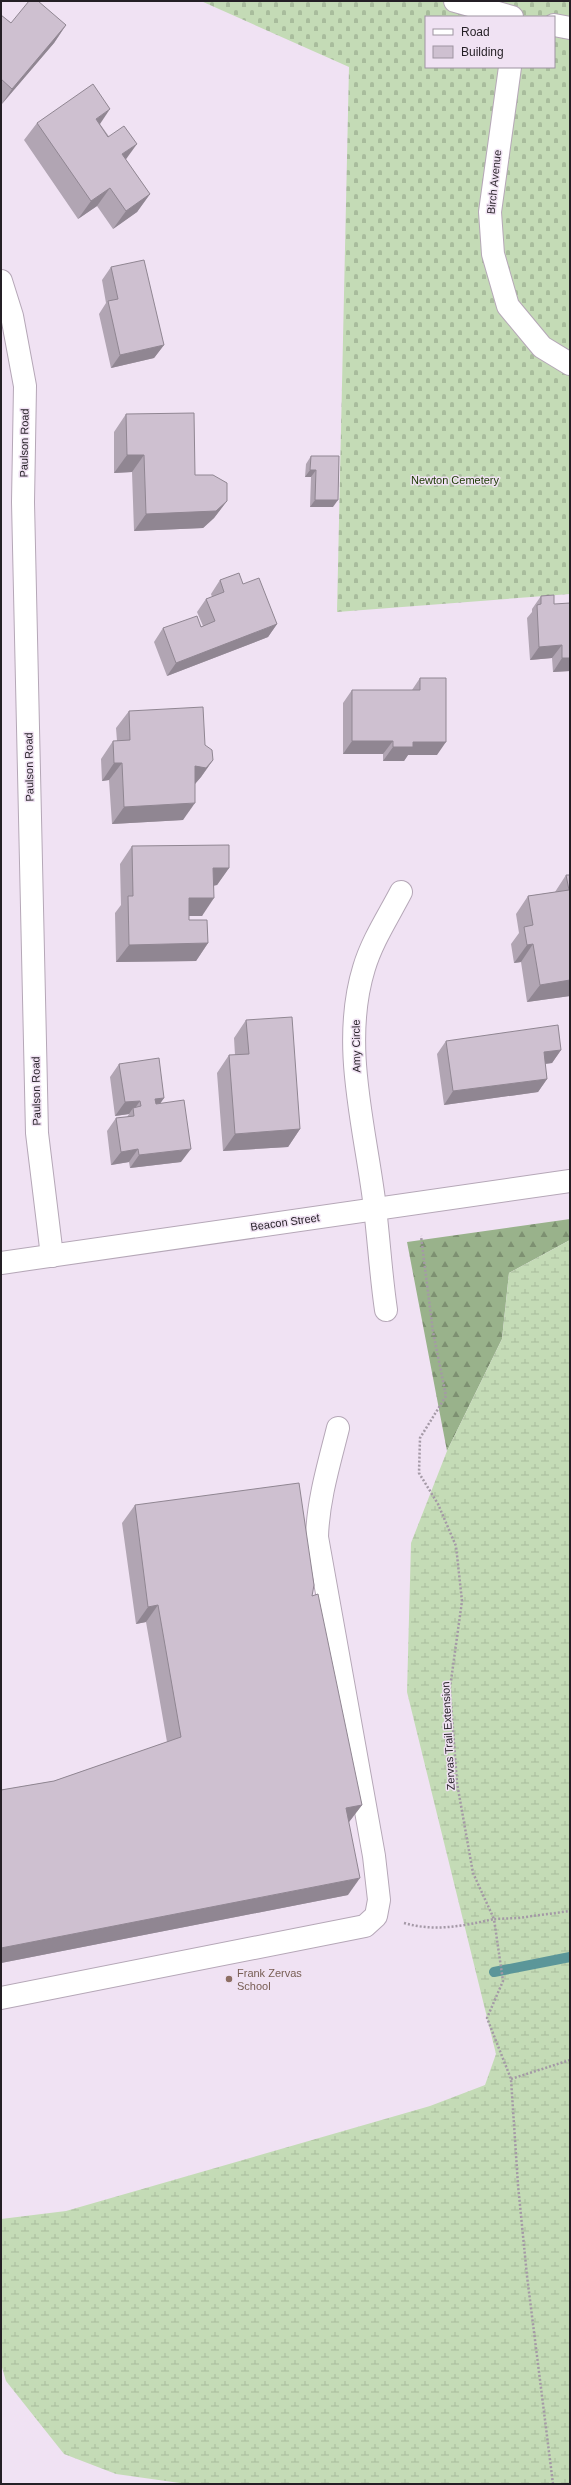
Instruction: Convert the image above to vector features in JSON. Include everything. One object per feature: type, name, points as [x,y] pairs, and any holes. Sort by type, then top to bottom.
[{"type":"street","points":[[455,1],[508,16]]},
{"type":"street","points":[[517,16],[518,1]]},
{"type":"street","points":[[555,25],[570,28]]},
{"type":"street","name":"Birch Avenue","points":[[510,68],[490,212],[493,254],[508,306],[542,347],[570,364]]},
{"type":"street","name":"Paulson Road","points":[[1,281],[12,316],[25,386],[23,502],[37,1133],[52,1256]]},
{"type":"street","name":"Amy Circle","points":[[386,1310],[375,1209],[357,1075],[356,1008],[361,980],[368,955],[400,892]]},
{"type":"street","name":"Beacon Street","points":[[1,1263],[570,1181]]},
{"type":"street","points":[[1,1998],[365,1926],[376,1916],[379,1900],[374,1856],[317,1538],[318,1517],[322,1491],[338,1428]]},
{"type":"path","name":"Zervas Trail Extension","points":[[421,1236],[433,1332],[446,1396],[420,1438],[419,1473],[438,1504],[456,1546],[462,1601],[450,1688],[457,1783],[473,1873],[494,1919],[503,1981],[487,2018],[511,2079]]},
{"type":"path","points":[[376,1916],[422,1928],[458,1927],[494,1919],[518,1918],[570,1911]]},
{"type":"path","points":[[553,2484],[527,2276],[518,2185],[511,2079],[570,2060]]},
{"type":"green space","name":"Newton Cemetery","points":[[201,1],[570,1],[570,594],[337,612],[349,67]]},
{"type":"green space","points":[[570,1219],[570,1240],[509,1273],[502,1339],[447,1451],[407,1242]]},
{"type":"green space","points":[[570,1240],[570,2484],[187,2484],[116,2474],[64,2454],[6,2381],[1,2364],[1,2219],[66,2211],[430,2106],[485,2085],[496,2054],[407,1692],[411,1543],[447,1451],[502,1339],[509,1273]]},
{"type":"building","points":[[29,1],[38,1],[66,25],[12,89],[1,79],[1,15],[11,23]]},
{"type":"building","points":[[93,84],[110,109],[96,119],[108,137],[124,126],[137,144],[122,154],[150,194],[126,211],[110,188],[91,201],[37,123]]},
{"type":"building","points":[[144,260],[164,345],[120,355],[108,301],[118,299],[111,267]]},
{"type":"building","points":[[194,413],[195,475],[213,475],[227,483],[227,501],[216,511],[146,514],[144,455],[127,455],[126,414]]},
{"type":"building","points":[[311,456],[339,456],[338,500],[315,500],[316,470],[310,470]]},
{"type":"building","points":[[239,573],[243,584],[259,578],[277,624],[176,663],[163,628],[197,616],[201,627],[215,621],[206,599],[224,592],[220,580]]},
{"type":"building","points":[[554,595],[554,604],[570,603],[570,658],[562,658],[562,645],[539,647],[537,605],[541,604],[541,596]]},
{"type":"building","points":[[420,678],[446,678],[446,742],[413,742],[413,747],[393,747],[393,741],[352,741],[352,690],[420,690]]},
{"type":"building","points":[[203,707],[205,745],[212,750],[213,760],[206,768],[195,766],[195,803],[124,807],[122,763],[114,763],[113,741],[130,740],[129,711]]},
{"type":"building","points":[[229,845],[229,868],[213,868],[214,898],[189,898],[189,920],[207,920],[208,943],[129,945],[128,896],[133,896],[132,846]]},
{"type":"building","points":[[566,875],[570,875],[570,980],[540,985],[533,944],[527,945],[524,927],[533,925],[528,896],[569,890]]},
{"type":"building","points":[[292,1017],[300,1129],[235,1134],[229,1055],[249,1054],[246,1020]]},
{"type":"building","points":[[558,1025],[561,1050],[544,1052],[547,1079],[453,1091],[446,1041]]},
{"type":"building","points":[[159,1058],[164,1098],[155,1099],[156,1104],[184,1100],[191,1149],[139,1155],[138,1149],[121,1152],[116,1118],[134,1116],[133,1108],[141,1106],[140,1101],[125,1102],[119,1064]]},
{"type":"building","points":[[299,1483],[314,1585],[312,1596],[318,1594],[362,1805],[346,1808],[360,1878],[1,1948],[1,1790],[54,1781],[181,1737],[158,1605],[148,1607],[135,1505]]},
{"type":"waterway","points":[[494,1972],[570,1957]]},
{"type":"place","name":"Frank Zervas School","points":[[229,1979]]}]
